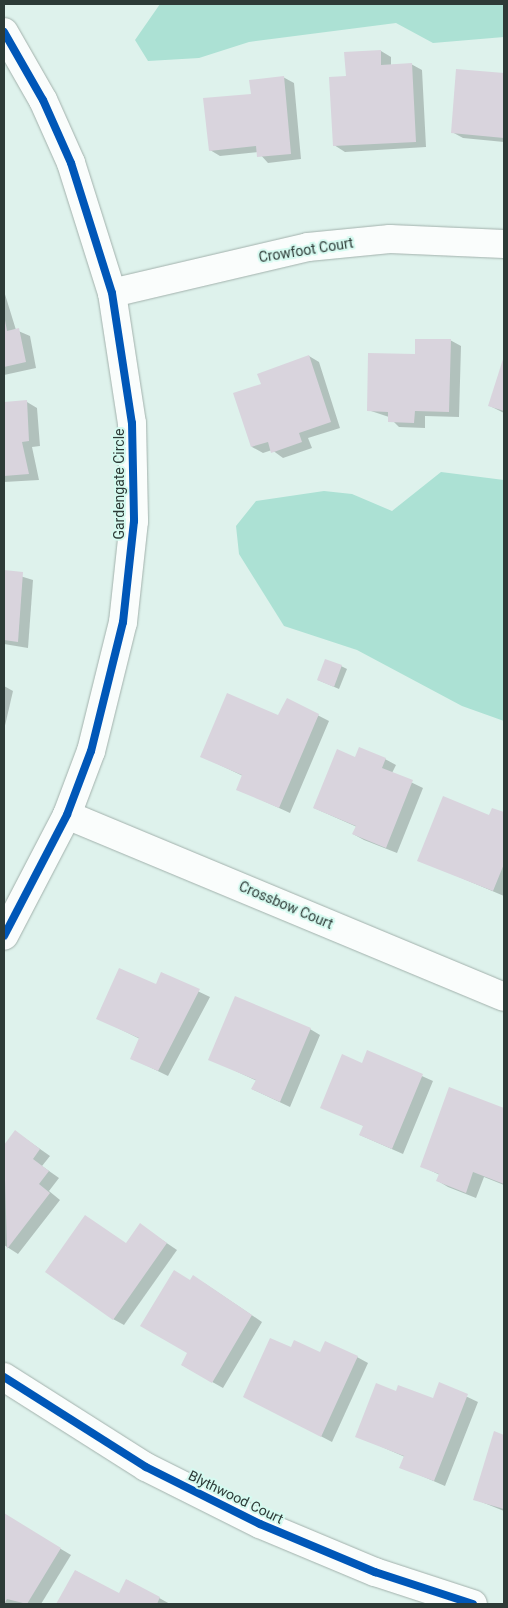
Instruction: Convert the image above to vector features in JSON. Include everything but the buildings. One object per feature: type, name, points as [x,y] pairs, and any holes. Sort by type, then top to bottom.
[{"type":"street","name":"Gardengate Circle","points":[[4,32],[43,100],[71,163],[112,293],[132,423],[134,521],[123,622],[109,687],[68,815],[4,936]]},
{"type":"street","name":"Crowfoot Court","points":[[112,293],[308,247],[390,239],[504,244]]},
{"type":"street","name":"Crossbow Court","points":[[68,815],[504,997]]},
{"type":"street","name":"Blythwood Court","points":[[4,1378],[146,1467],[260,1524],[375,1572],[473,1604]]},
{"type":"green space","points":[[160,4],[504,4],[504,37],[433,43],[396,23],[249,42],[199,58],[148,61],[135,40]]},
{"type":"green space","points":[[441,472],[504,480],[504,721],[462,706],[357,650],[284,626],[239,554],[236,526],[256,501],[324,491],[352,494],[392,511]]},
{"type":"cycle path","points":[[4,32],[43,100],[71,163],[112,293],[132,423],[134,521],[123,622],[91,751],[67,815],[4,936]]},
{"type":"cycle path","points":[[4,1377],[146,1467],[260,1524],[375,1572],[473,1604]]}]
